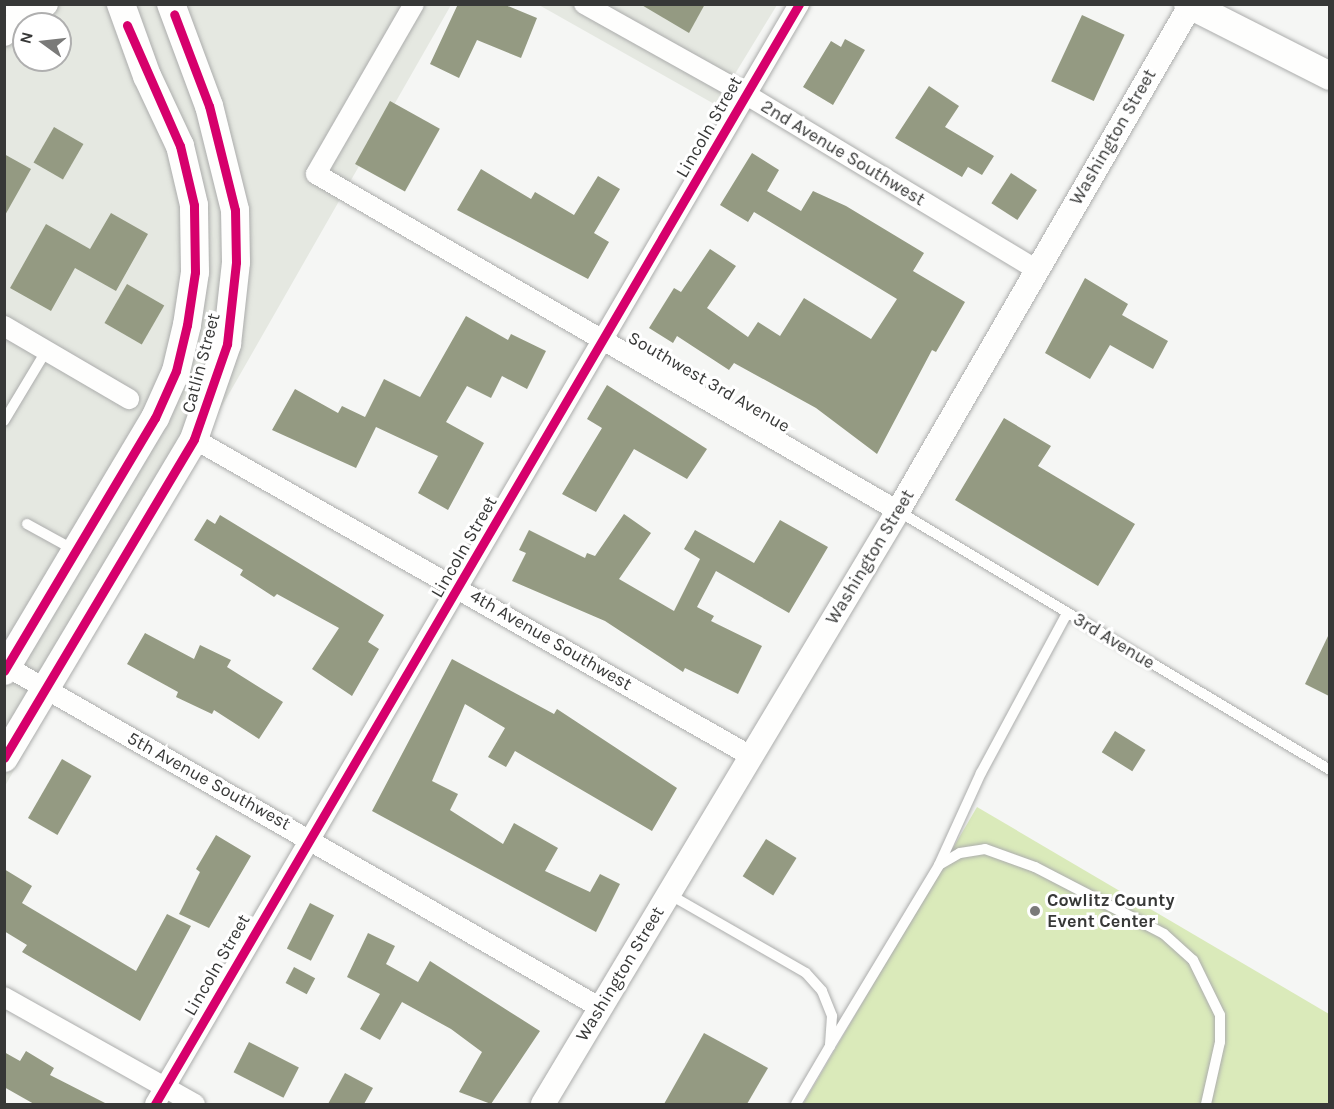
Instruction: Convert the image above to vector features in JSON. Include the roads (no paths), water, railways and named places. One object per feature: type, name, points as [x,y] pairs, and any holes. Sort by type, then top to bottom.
[{"type":"main road","name":"Catlin Street","points":[[5,668],[155,417],[176,371],[195,272],[194,205],[180,146],[147,76],[121,4]]},
{"type":"main road","name":"Catlin Street","points":[[4,758],[194,439],[227,344],[237,238],[218,138],[171,4]]},
{"type":"main road","points":[[1189,5],[1329,76]]},
{"type":"street","points":[[28,12],[46,4]]},
{"type":"street","name":"Southwest 3rd Avenue","points":[[414,4],[316,174],[898,512]]},
{"type":"street","name":"2nd Avenue Southwest","points":[[584,4],[747,95],[1036,268]]},
{"type":"street","name":"Lincoln Street","points":[[155,1104],[799,4]]},
{"type":"street","name":"Washington Street","points":[[543,1104],[749,755],[898,512],[1189,5]]},
{"type":"street","points":[[4,326],[129,399]]},
{"type":"street","name":"4th Avenue Southwest","points":[[194,439],[459,587],[749,755]]},
{"type":"street","name":"5th Avenue Southwest","points":[[5,668],[47,689],[310,839],[599,1007]]},
{"type":"street","points":[[4,997],[195,1104]]},
{"type":"lane","points":[[4,421],[46,351]]},
{"type":"lane","name":"3rd Avenue","points":[[898,512],[1329,770]]},
{"type":"lane","points":[[27,524],[76,551]]},
{"type":"lane","points":[[796,1104],[939,865],[981,773],[1067,613]]},
{"type":"lane","points":[[939,865],[960,853],[985,849],[1008,855],[1164,934],[1193,960],[1220,1016],[1220,1042],[1206,1104]]},
{"type":"lane","points":[[667,893],[806,973],[822,991],[832,1016],[830,1046]]},
{"type":"place","name":"Cowlitz County Event Center","points":[[1035,911]]}]
